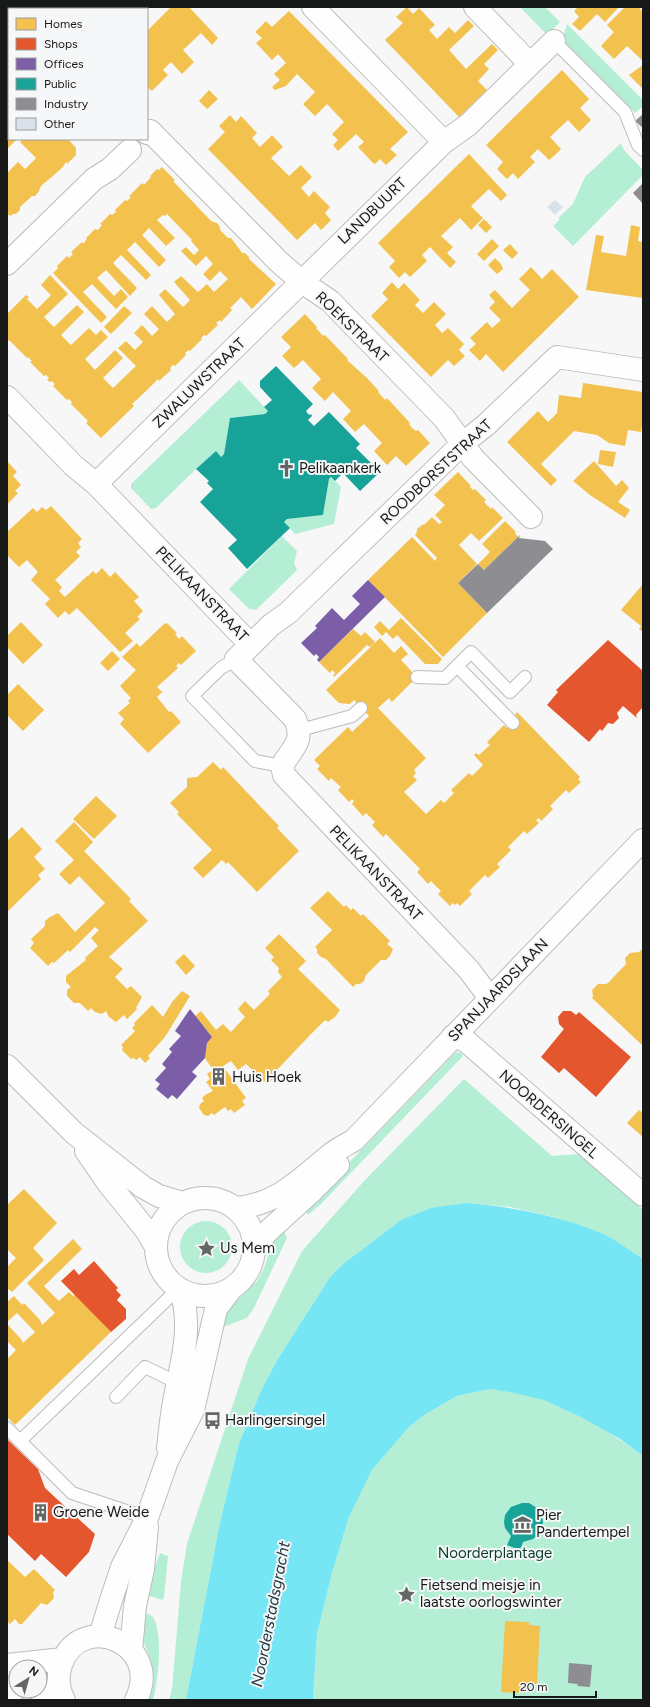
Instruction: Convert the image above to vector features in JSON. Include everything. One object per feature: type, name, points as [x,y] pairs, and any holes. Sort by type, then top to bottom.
[{"type":"street","points":[[313,7],[444,142]]},
{"type":"street","points":[[475,7],[530,64]]},
{"type":"street","name":"LANDBUURT","points":[[302,282],[313,268],[444,142],[468,126],[554,41]]},
{"type":"street","name":"ROEKSTRAAT","points":[[148,132],[150,131],[279,262],[302,282],[330,301],[444,418],[473,458],[530,516]]},
{"type":"street","points":[[7,264],[94,179],[110,169],[130,143]]},
{"type":"street","name":"ZWALUWSTRAAT","points":[[96,484],[302,282]]},
{"type":"street","name":"ROODBORSTSTRAAT","points":[[243,652],[270,626],[288,613],[462,444],[486,425],[556,357],[643,370]]},
{"type":"street","name":"PELIKAANSTRAAT","points":[[7,397],[74,466],[96,484],[243,652],[295,719],[300,730]]},
{"type":"street","points":[[282,766],[298,741],[300,730]]},
{"type":"street","name":"PELIKAANSTRAAT","points":[[282,766],[284,774],[290,782],[470,970],[490,998]]},
{"type":"street","name":"SPANJAARDSLAAN","points":[[255,1248],[265,1234],[341,1162],[354,1140],[643,840]]},
{"type":"street","name":"NOORDERSINGEL","points":[[453,1036],[466,1041],[643,1195]]},
{"type":"street","points":[[7,1066],[74,1134],[143,1187],[159,1196],[183,1203]]},
{"type":"street","points":[[74,1134],[108,1183],[146,1230],[156,1247]]},
{"type":"street","name":"SPANJAARDSLAAN","points":[[235,1208],[261,1204],[274,1198],[299,1181],[331,1154],[354,1140]]},
{"type":"street","points":[[210,1198],[223,1201],[235,1208],[250,1226],[254,1237],[255,1248],[253,1261],[248,1272],[241,1281],[231,1289],[219,1295],[206,1297],[193,1295],[179,1289],[162,1271],[157,1259],[156,1247],[158,1233],[163,1221],[172,1210],[183,1203],[196,1199],[210,1198]]},
{"type":"street","points":[[167,1461],[174,1403],[184,1360],[186,1333],[185,1306],[179,1289]]},
{"type":"street","points":[[100,1636],[122,1567],[147,1518],[167,1461],[194,1410],[216,1309],[231,1289]]},
{"type":"street","points":[[131,1651],[135,1606],[144,1569],[147,1518]]},
{"type":"street","points":[[55,1695],[59,1670],[63,1659],[72,1647],[78,1642],[100,1636],[117,1640],[131,1651],[140,1666],[142,1684],[136,1700]]},
{"type":"street","points":[[7,1664],[63,1659]]},
{"type":"lane","points":[[554,41],[624,112],[638,144],[643,150]]},
{"type":"lane","points":[[243,652],[221,668],[192,696],[255,761],[282,766]]},
{"type":"lane","points":[[417,677],[445,678],[472,652],[510,692],[525,677]]},
{"type":"lane","points":[[457,666],[512,723]]},
{"type":"lane","points":[[300,730],[352,716],[361,708]]},
{"type":"lane","points":[[20,1441],[179,1289]]},
{"type":"lane","points":[[116,1397],[145,1366],[178,1383]]},
{"type":"lane","points":[[7,1428],[72,1493],[147,1518]]},
{"type":"green space","points":[[520,7],[545,7],[560,22],[547,35]]},
{"type":"green space","points":[[567,24],[643,100],[643,106],[635,113],[562,40]]},
{"type":"green space","points":[[621,143],[624,150],[643,170],[643,175],[573,246],[553,226],[560,219],[558,218],[573,204],[585,177]]},
{"type":"green space","points":[[239,380],[268,411],[265,414],[230,418],[224,454],[221,457],[216,452],[199,466],[156,508],[151,509],[131,488],[131,484]]},
{"type":"green space","points":[[331,477],[341,487],[334,524],[295,534],[284,522],[287,519],[323,515],[329,479]]},
{"type":"green space","points":[[282,536],[297,551],[294,563],[297,570],[256,610],[249,609],[229,589]]},
{"type":"green space","points":[[457,1052],[461,1053],[463,1056],[321,1204],[308,1215],[304,1209]]},
{"type":"green space","points":[[464,1079],[552,1156],[579,1154],[643,1210],[643,1259],[602,1234],[554,1217],[510,1207],[466,1203],[401,1220],[343,1264],[330,1277],[276,1362],[261,1391],[239,1443],[219,1527],[186,1700],[169,1700],[172,1689],[181,1581],[187,1544],[248,1359],[302,1251],[365,1180]]},
{"type":"green space","points":[[201,1221],[211,1221],[225,1228],[232,1242],[232,1252],[225,1266],[211,1273],[201,1273],[191,1269],[184,1262],[180,1252],[180,1242],[184,1232],[191,1225]]},
{"type":"green space","points":[[283,1228],[287,1238],[254,1308],[247,1318],[223,1327],[222,1325],[233,1305],[257,1281],[264,1268],[272,1244]]},
{"type":"green space","name":"Noorderplantage","points":[[491,1389],[518,1393],[545,1400],[596,1425],[643,1456],[643,1700],[313,1700],[317,1634],[332,1573],[349,1517],[372,1470],[409,1427],[424,1415],[457,1396]]},
{"type":"green space","points":[[160,1553],[168,1556],[164,1598],[162,1600],[147,1595],[151,1566],[156,1564]]},
{"type":"green space","points":[[144,1613],[152,1616],[156,1623],[158,1632],[159,1657],[157,1682],[153,1700],[148,1700],[152,1692],[153,1675],[151,1661],[142,1637]]},
{"type":"water","name":"Noorderstadsgracht","points":[[466,1203],[535,1213],[568,1221],[607,1236],[643,1259],[643,1456],[620,1439],[581,1417],[544,1400],[491,1389],[457,1396],[424,1415],[409,1427],[372,1470],[349,1517],[332,1573],[317,1634],[313,1700],[186,1700],[219,1527],[239,1443],[261,1391],[276,1362],[330,1277],[343,1264],[401,1220],[431,1208]]},
{"type":"building: Homes","points":[[41,7],[91,8],[42,8]]},
{"type":"building: Homes","points":[[171,7],[189,7],[218,38],[212,45],[201,33],[183,50],[194,62],[182,74],[171,62],[163,70],[168,75],[152,91],[148,88],[148,30]]},
{"type":"building: Homes","points":[[407,7],[413,14],[419,8],[435,25],[429,30],[437,39],[449,27],[455,33],[468,20],[474,26],[449,50],[466,69],[492,44],[498,50],[484,64],[489,69],[478,81],[487,90],[459,117],[385,40],[403,23],[396,17]]},
{"type":"building: Homes","points":[[578,7],[619,7],[605,22],[597,14],[580,31],[572,24],[579,17],[574,11]]},
{"type":"building: Homes","points":[[625,7],[639,7],[643,13],[643,61],[627,46],[614,59],[601,46],[614,32],[607,25]]},
{"type":"building: Homes","points":[[289,11],[408,132],[390,149],[397,155],[386,165],[380,159],[375,164],[373,163],[358,147],[364,142],[356,134],[338,151],[333,145],[338,140],[332,134],[344,122],[327,104],[315,116],[303,104],[315,92],[297,74],[286,86],[275,90],[272,87],[280,80],[274,74],[286,63],[278,54],[272,60],[256,43],[262,38],[255,32],[266,21],[272,27]]},
{"type":"building: Homes","points":[[643,65],[643,89],[629,75]]},
{"type":"building: Homes","points":[[562,70],[589,99],[580,108],[591,120],[579,132],[568,120],[550,137],[561,149],[555,155],[549,160],[538,149],[530,157],[535,162],[518,179],[513,173],[507,179],[497,169],[503,162],[486,145]]},
{"type":"building: Homes","points":[[7,79],[8,130],[7,129]]},
{"type":"building: Homes","points":[[209,90],[218,99],[207,109],[199,101]]},
{"type":"building: Homes","points":[[230,115],[236,122],[241,116],[257,133],[252,138],[260,147],[272,135],[283,147],[271,158],[289,176],[301,165],[312,177],[301,188],[309,197],[314,191],[330,207],[325,213],[331,220],[321,230],[315,223],[297,240],[208,149],[225,132],[219,126]]},
{"type":"building: Homes","points":[[8,133],[8,140],[16,140],[7,149]]},
{"type":"building: Homes","points":[[22,140],[69,140],[76,148],[76,155],[67,164],[66,162],[62,168],[41,186],[35,196],[32,196],[20,207],[20,210],[16,214],[10,216],[7,213],[7,171],[8,172],[18,162],[25,169],[36,158],[20,142]]},
{"type":"building: Homes","points":[[469,154],[507,195],[501,201],[489,189],[471,206],[483,218],[471,230],[460,218],[441,236],[453,247],[447,253],[456,262],[450,268],[430,247],[422,255],[427,261],[410,277],[405,272],[399,278],[389,267],[395,261],[378,243]]},
{"type":"building: Homes","points":[[162,167],[175,180],[173,181],[211,221],[217,223],[220,230],[228,238],[231,238],[242,253],[245,253],[249,259],[276,284],[252,309],[241,297],[230,308],[232,310],[221,322],[220,320],[216,323],[218,325],[206,336],[204,335],[190,351],[189,350],[185,353],[186,355],[175,366],[173,365],[170,368],[171,370],[159,381],[158,379],[132,404],[134,406],[101,438],[86,423],[88,421],[71,404],[72,402],[69,399],[67,400],[53,386],[55,384],[52,381],[50,382],[47,380],[49,378],[46,375],[44,376],[30,362],[32,361],[9,340],[7,342],[7,314],[26,295],[29,297],[27,299],[37,309],[51,295],[41,285],[50,275],[68,294],[44,317],[54,327],[77,305],[84,312],[61,335],[71,345],[89,328],[96,335],[101,330],[108,337],[85,359],[95,370],[115,350],[123,358],[103,378],[113,388],[136,366],[118,348],[126,341],[135,350],[143,342],[134,333],[142,325],[152,336],[159,329],[144,314],[152,306],[167,322],[175,314],[159,295],[165,289],[183,307],[190,300],[174,282],[181,276],[198,292],[207,284],[214,292],[228,279],[220,271],[210,281],[203,274],[213,264],[206,256],[196,266],[181,251],[186,247],[194,255],[199,250],[191,241],[192,240],[167,214],[165,216],[163,215],[157,220],[175,238],[166,246],[149,228],[142,235],[166,260],[159,267],[135,242],[127,250],[151,275],[146,280],[121,255],[113,263],[137,288],[130,296],[106,270],[97,278],[114,296],[121,289],[128,297],[116,309],[92,284],[83,292],[107,317],[101,323],[53,273],[58,268],[57,266],[67,256],[69,258],[73,254],[71,252],[82,242],[83,244],[87,239],[86,238],[95,229],[98,230],[102,225],[100,224],[110,214],[112,215],[116,212],[115,210],[125,200],[127,201],[131,197],[129,196],[142,183],[144,185],[157,169],[159,170]]},
{"type":"building: Homes","points":[[484,219],[492,227],[486,233],[478,225]]},
{"type":"building: Homes","points":[[631,225],[640,227],[638,241],[643,242],[643,298],[586,290],[596,235],[604,236],[601,252],[626,256]]},
{"type":"building: Homes","points":[[492,239],[499,246],[484,261],[477,254]]},
{"type":"building: Homes","points":[[510,244],[518,253],[512,259],[503,250]]},
{"type":"building: Homes","points":[[495,258],[501,264],[503,269],[497,274],[488,265]]},
{"type":"building: Homes","points":[[531,267],[542,279],[552,269],[579,297],[503,372],[486,354],[480,361],[469,350],[476,344],[470,338],[487,322],[492,328],[501,320],[489,308],[495,302],[489,295],[495,290],[512,308],[530,290],[519,279]]},
{"type":"building: Homes","points":[[392,282],[398,289],[404,283],[420,300],[415,305],[423,313],[434,302],[446,314],[435,325],[442,333],[448,328],[464,344],[459,350],[465,356],[454,366],[448,360],[431,377],[371,316],[388,299],[382,293]]},
{"type":"building: Homes","points":[[124,306],[132,313],[111,334],[104,327]]},
{"type":"building: Homes","points":[[305,314],[323,336],[325,335],[348,359],[347,360],[367,378],[385,400],[387,398],[410,423],[409,424],[412,428],[416,431],[418,430],[430,443],[406,466],[396,456],[387,465],[374,451],[382,443],[364,424],[355,432],[343,419],[351,411],[333,392],[325,401],[312,388],[321,379],[303,360],[294,368],[282,356],[291,347],[281,337]]},
{"type":"building: Homes","points":[[583,383],[643,392],[643,420],[641,432],[628,430],[625,446],[609,443],[597,435],[574,431],[541,464],[557,480],[551,486],[507,442],[538,411],[548,422],[557,413],[559,395],[581,398]]},
{"type":"building: Homes","points":[[600,450],[616,452],[613,467],[598,464]]},
{"type":"building: Homes","points":[[7,461],[17,472],[13,476],[21,485],[15,491],[18,493],[7,505]]},
{"type":"building: Homes","points":[[594,461],[616,486],[622,480],[629,488],[618,502],[630,510],[625,518],[590,495],[573,481]]},
{"type":"building: Homes","points":[[458,472],[473,490],[475,489],[486,500],[484,502],[491,509],[492,507],[503,518],[479,541],[471,533],[459,545],[477,564],[458,583],[487,613],[443,657],[368,580],[412,537],[435,561],[437,558],[415,535],[417,529],[432,517],[439,524],[442,522],[435,515],[445,505],[434,495]]},
{"type":"building: Homes","points":[[51,506],[82,539],[78,543],[81,547],[76,552],[80,556],[55,580],[62,587],[59,591],[65,597],[93,571],[96,574],[102,568],[110,577],[115,572],[139,597],[134,601],[143,611],[137,617],[140,619],[125,633],[133,641],[120,652],[77,608],[69,615],[65,611],[58,618],[45,604],[50,599],[31,580],[38,572],[27,560],[19,567],[7,555],[7,532],[33,508],[37,512],[42,507],[46,510]]},
{"type":"building: Homes","points":[[505,521],[516,532],[515,533],[518,537],[484,570],[478,564],[490,552],[482,544]]},
{"type":"building: Homes","points":[[643,584],[643,632],[639,629],[641,626],[621,610]]},
{"type":"building: Homes","points":[[401,618],[442,659],[438,664],[425,664],[397,635],[393,639],[386,632],[382,636],[374,627],[380,621],[389,630]]},
{"type":"building: Homes","points":[[21,622],[43,645],[23,664],[7,647],[7,636]]},
{"type":"building: Homes","points":[[165,623],[167,623],[177,633],[175,634],[179,639],[182,636],[196,651],[181,665],[179,663],[176,666],[178,668],[157,687],[163,693],[157,697],[169,712],[171,711],[181,722],[148,753],[120,724],[124,719],[118,713],[130,703],[128,701],[131,698],[120,686],[136,670],[122,657],[137,643],[140,647]]},
{"type":"building: Homes","points":[[353,629],[361,636],[365,632],[375,642],[370,647],[367,645],[334,677],[333,676],[335,673],[332,670],[330,673],[319,662]]},
{"type":"building: Homes","points":[[380,638],[394,653],[401,646],[408,654],[401,660],[417,677],[392,702],[389,698],[378,708],[426,758],[414,770],[416,773],[413,776],[417,780],[404,792],[426,814],[441,800],[444,803],[454,793],[451,790],[469,773],[472,776],[483,765],[474,755],[476,753],[479,755],[490,745],[487,742],[504,725],[507,728],[518,718],[515,715],[517,712],[580,777],[578,779],[581,782],[569,793],[566,790],[550,806],[553,809],[541,821],[539,818],[536,820],[539,823],[527,834],[524,831],[508,847],[511,850],[497,864],[500,867],[488,878],[485,875],[469,891],[472,894],[460,906],[457,903],[455,905],[453,903],[450,906],[438,894],[441,891],[431,881],[428,884],[417,872],[420,869],[386,834],[383,837],[372,825],[375,822],[366,813],[363,816],[352,804],[354,801],[352,799],[349,802],[338,790],[341,787],[331,778],[329,781],[317,769],[320,766],[314,760],[348,727],[352,732],[369,716],[354,700],[350,704],[339,703],[326,690]]},
{"type":"building: Homes","points":[[112,651],[120,659],[108,671],[100,663]]},
{"type":"building: Homes","points":[[18,684],[44,710],[23,731],[7,715],[7,695]]},
{"type":"building: Homes","points":[[213,762],[221,770],[223,767],[279,826],[277,828],[299,851],[257,892],[228,862],[226,864],[222,860],[203,878],[193,868],[212,850],[177,814],[179,812],[170,803],[187,787],[187,778],[197,777]]},
{"type":"building: Homes","points":[[96,796],[117,816],[94,839],[73,819]]},
{"type":"building: Homes","points":[[74,822],[93,842],[84,851],[131,899],[129,901],[148,921],[109,957],[123,969],[115,977],[127,989],[131,986],[142,997],[136,1008],[137,1009],[127,1019],[124,1015],[116,1022],[109,1017],[106,1011],[102,1014],[95,1012],[91,1008],[88,1011],[80,1003],[74,1003],[67,996],[67,990],[71,987],[66,982],[66,976],[86,960],[85,958],[98,946],[91,938],[99,930],[95,927],[70,952],[68,950],[54,963],[52,962],[48,966],[30,948],[34,943],[31,939],[45,926],[45,921],[50,917],[58,913],[75,932],[105,903],[79,876],[70,885],[59,874],[74,860],[55,841]]},
{"type":"building: Homes","points":[[22,827],[42,849],[34,857],[45,869],[38,875],[41,879],[7,912],[7,841]]},
{"type":"building: Homes","points":[[328,891],[344,907],[346,905],[351,910],[353,908],[361,916],[363,914],[390,941],[387,944],[393,949],[390,956],[386,960],[381,960],[366,975],[364,981],[353,987],[326,959],[317,953],[317,949],[315,947],[332,930],[310,908]]},
{"type":"building: Homes","points":[[279,934],[306,961],[298,969],[340,1010],[335,1017],[328,1022],[326,1020],[324,1021],[310,1035],[276,1071],[273,1079],[267,1084],[246,1064],[238,1070],[231,1061],[223,1066],[246,1098],[242,1101],[245,1105],[234,1113],[231,1109],[228,1111],[225,1107],[214,1115],[212,1113],[208,1116],[204,1115],[199,1108],[200,1104],[204,1101],[202,1098],[213,1091],[206,1082],[210,1079],[207,1074],[213,1070],[205,1058],[207,1043],[212,1037],[195,1016],[201,1011],[216,1030],[223,1024],[231,1032],[245,1017],[238,1009],[245,1001],[254,1010],[270,994],[268,991],[282,977],[278,972],[279,968],[271,960],[274,957],[265,948]]},
{"type":"building: Homes","points":[[643,948],[642,1045],[592,998],[592,990],[598,984],[608,983],[626,964],[625,958],[630,953],[639,952]]},
{"type":"building: Homes","points":[[184,954],[195,966],[186,975],[175,962]]},
{"type":"building: Homes","points":[[182,991],[190,996],[165,1037],[148,1056],[150,1058],[145,1063],[140,1057],[136,1060],[134,1058],[131,1059],[122,1050],[123,1047],[121,1045],[135,1031],[132,1028],[135,1025],[134,1023],[152,1005],[163,1017],[172,1002]]},
{"type":"building: Homes","points":[[639,1110],[643,1113],[643,1137],[627,1123]]},
{"type":"building: Homes","points":[[24,1189],[57,1223],[33,1248],[44,1260],[12,1292],[7,1288],[7,1267],[16,1258],[7,1249],[7,1205]]},
{"type":"building: Homes","points":[[73,1239],[82,1249],[44,1286],[59,1301],[69,1292],[73,1296],[75,1294],[111,1332],[15,1425],[7,1417],[7,1359],[16,1350],[7,1341],[7,1324],[23,1343],[35,1332],[17,1313],[7,1322],[7,1302],[14,1296],[22,1305],[24,1303],[40,1320],[42,1325],[55,1313],[27,1283]]},
{"type":"building: Homes","points":[[7,1560],[25,1577],[34,1569],[55,1590],[53,1592],[54,1598],[47,1605],[41,1603],[22,1624],[19,1624],[15,1619],[10,1624],[7,1621]]},
{"type":"building: Homes","points":[[505,1621],[529,1622],[529,1625],[540,1626],[537,1684],[525,1684],[525,1693],[501,1692]]},
{"type":"building: Shops","points":[[608,640],[643,671],[643,707],[636,715],[637,718],[623,706],[617,713],[619,718],[613,724],[608,723],[602,731],[600,729],[589,742],[547,705],[558,692],[556,690]]},
{"type":"building: Shops","points":[[563,1011],[571,1011],[576,1015],[579,1012],[631,1057],[596,1097],[564,1068],[559,1073],[541,1057],[564,1029],[559,1024],[558,1017]]},
{"type":"building: Shops","points":[[94,1261],[118,1288],[116,1290],[121,1295],[117,1300],[126,1309],[126,1319],[111,1332],[61,1281],[74,1269],[79,1275]]},
{"type":"building: Shops","name":"Groene Weide","points":[[7,1439],[38,1469],[45,1488],[95,1534],[89,1552],[66,1577],[41,1554],[35,1561],[7,1534]]},
{"type":"building: Offices","points":[[368,580],[385,597],[319,662],[317,660],[319,657],[316,654],[314,656],[301,643],[317,628],[315,626],[332,608],[344,620],[360,604],[352,596]]},
{"type":"building: Offices","points":[[190,1009],[212,1037],[207,1043],[205,1058],[192,1072],[197,1076],[177,1099],[172,1095],[168,1099],[156,1089],[160,1084],[155,1080],[166,1068],[162,1064],[172,1052],[169,1049],[181,1036],[175,1031]]},
{"type":"building: Public","name":"Pelikaankerk","points":[[276,366],[313,404],[306,411],[312,416],[308,420],[314,426],[329,412],[360,444],[356,448],[380,472],[360,491],[343,473],[335,481],[331,477],[329,479],[323,515],[287,519],[284,522],[290,528],[247,569],[228,548],[237,540],[200,502],[213,489],[207,483],[209,481],[196,469],[216,451],[221,457],[224,454],[230,418],[265,414],[268,411],[264,407],[272,400],[260,387],[260,381]]},
{"type":"building: Public","points":[[522,1503],[529,1503],[537,1508],[542,1516],[543,1523],[538,1535],[533,1539],[523,1542],[520,1550],[507,1545],[511,1536],[505,1528],[504,1522],[505,1515],[511,1507]]},
{"type":"building: Industry","points":[[643,114],[643,128],[635,121]]},
{"type":"building: Industry","points":[[643,183],[643,204],[633,193]]},
{"type":"building: Industry","points":[[520,535],[519,538],[545,541],[553,549],[487,613],[458,583],[478,564],[484,570]]},
{"type":"building: Industry","points":[[569,1663],[592,1665],[590,1687],[577,1686],[578,1684],[568,1683]]},
{"type":"building: Other","points":[[555,200],[563,207],[555,215],[547,207]]},
{"type":"place","name":"Pelikaankerk","points":[[286,468]]},
{"type":"place","name":"Huis Hoek","points":[[219,1077]]},
{"type":"place","name":"Us Mem","points":[[207,1248]]},
{"type":"place","name":"Harlingersingel","points":[[212,1420]]},
{"type":"place","name":"Groene Weide","points":[[40,1512]]},
{"type":"place","name":"Pier Pandertempel","points":[[523,1524]]},
{"type":"place","name":"Fietsend meisje in laatste oorlogswinter","points":[[407,1594]]}]
